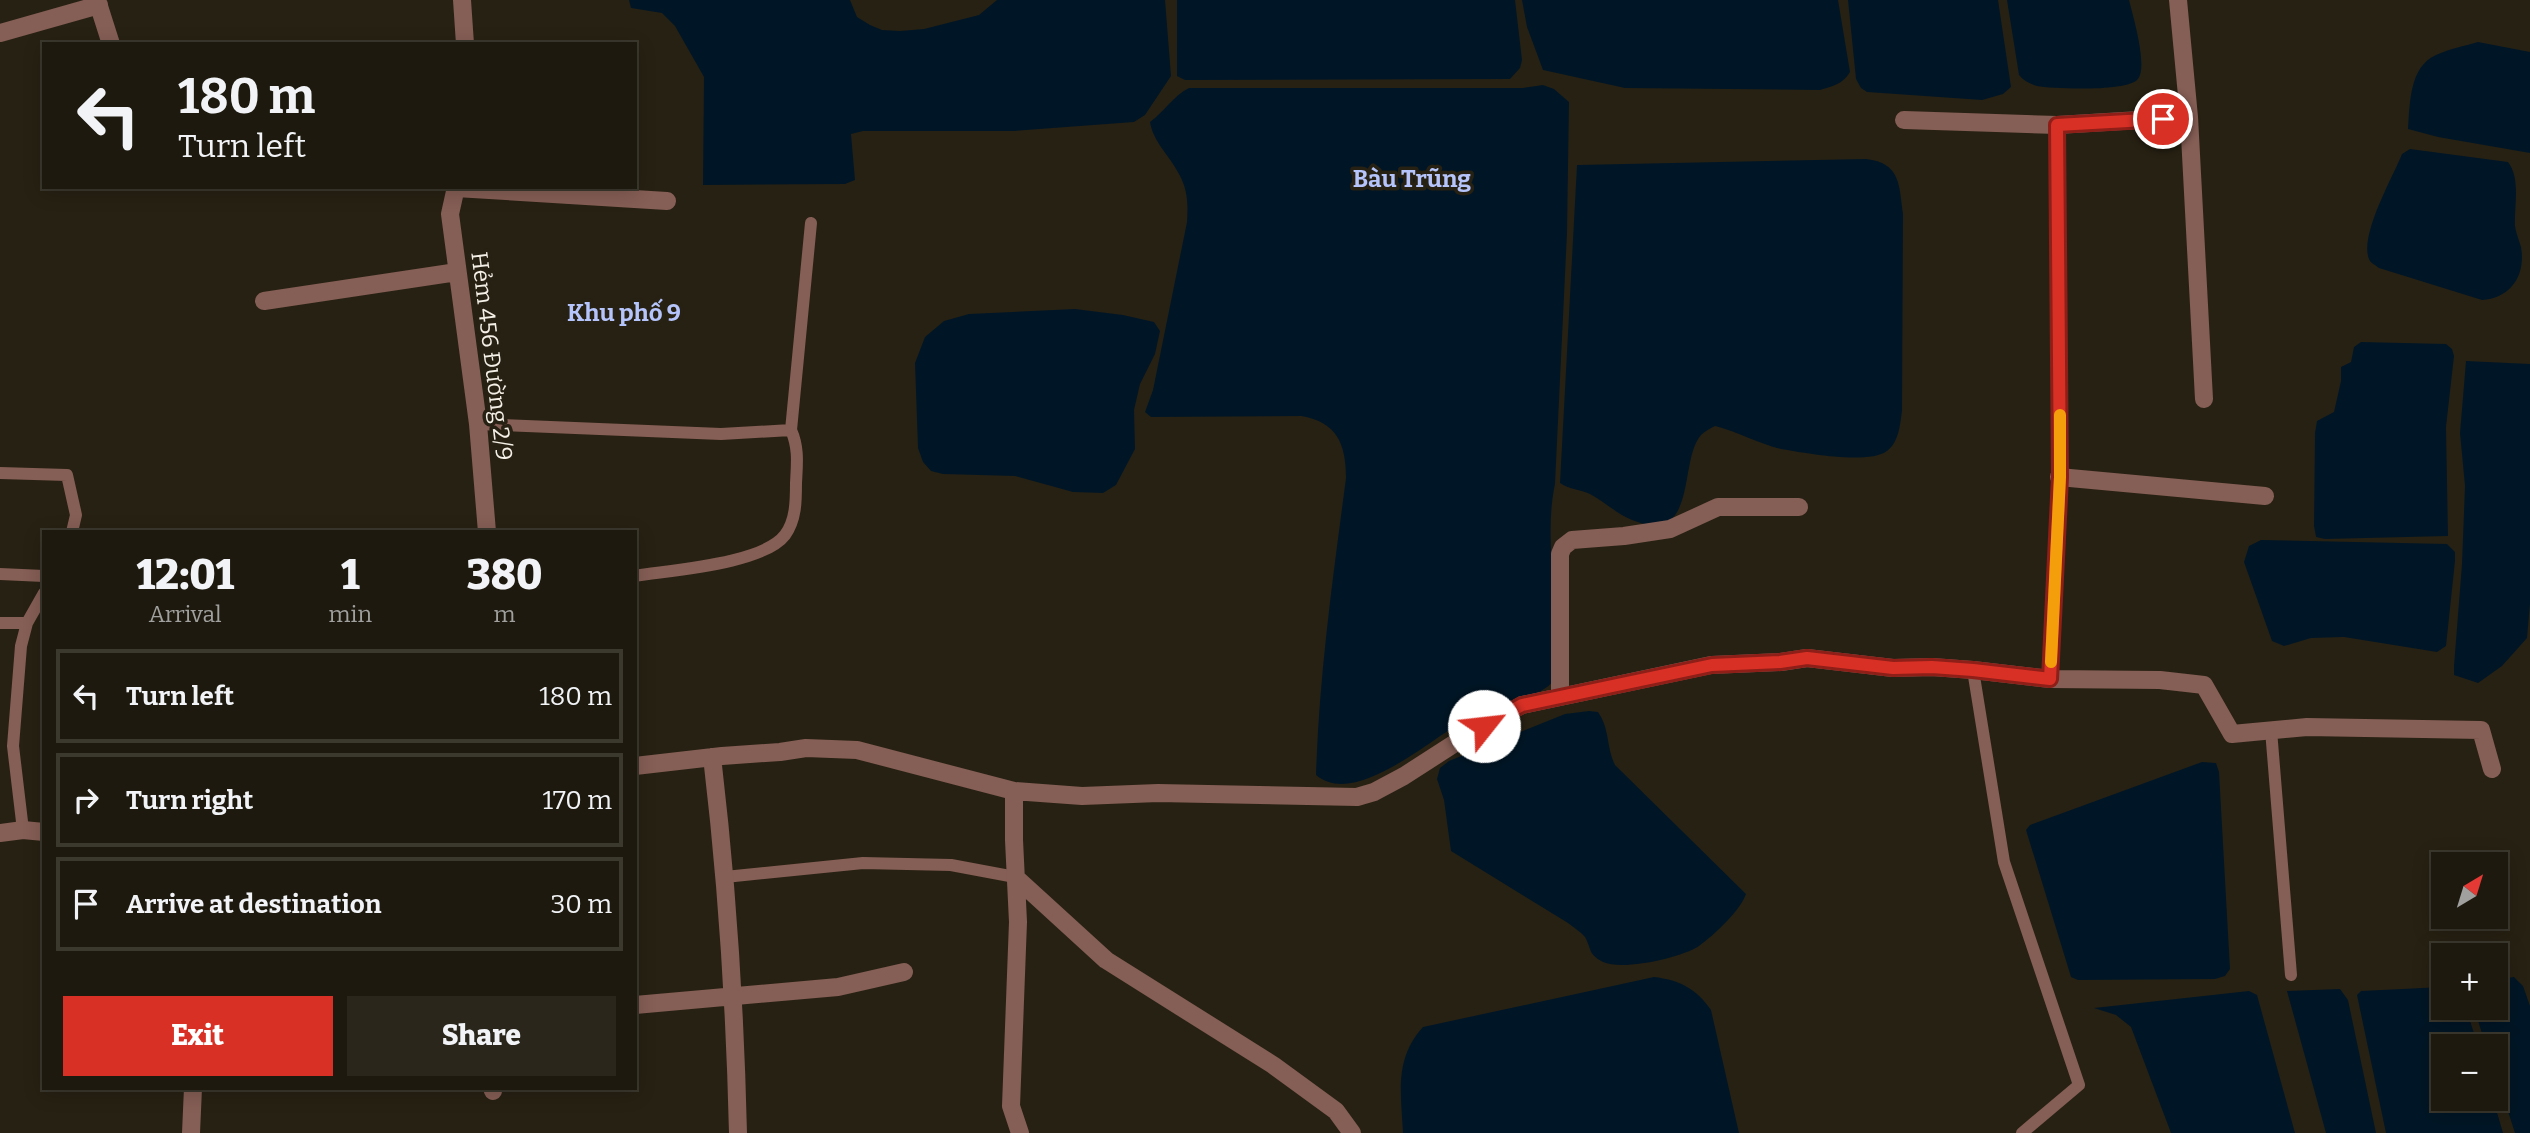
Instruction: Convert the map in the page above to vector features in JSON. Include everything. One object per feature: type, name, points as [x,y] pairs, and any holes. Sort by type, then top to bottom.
[{"type":"street","points":[[462,0],[465,42]]},
{"type":"street","points":[[2179,0],[2189,117],[2204,399]]},
{"type":"street","points":[[0,33],[98,3],[110,42]]},
{"type":"street","points":[[1905,120],[2057,125],[2189,117]]},
{"type":"street","name":"Hẻm 456 Đường 2/9","points":[[456,189],[450,214],[478,424],[487,530]]},
{"type":"street","points":[[486,189],[667,201]]},
{"type":"street","points":[[264,301],[457,272]]},
{"type":"street","points":[[2060,477],[2265,496]]},
{"type":"street","points":[[1560,696],[1560,554],[1563,547],[1572,540],[1670,529],[1718,506],[1799,507]]},
{"type":"street","points":[[637,765],[806,748],[858,750],[1014,791],[1082,796],[1158,793],[1357,797],[1374,792],[1404,776],[1466,736],[1522,705],[1712,665],[1807,658],[1893,668],[1932,667],[2050,679],[2160,680],[2204,685],[2232,734],[2307,727],[2481,730],[2492,769]]},
{"type":"street","points":[[712,757],[734,996],[738,1133]]},
{"type":"street","points":[[1014,791],[1018,922],[1011,1106],[1020,1133]]},
{"type":"street","points":[[0,833],[23,830],[42,832]]},
{"type":"street","points":[[1015,877],[1106,960],[1273,1065],[1336,1111],[1352,1133]]},
{"type":"street","points":[[637,1005],[838,987],[904,972]]},
{"type":"street","points":[[191,1133],[193,1090]]},
{"type":"lane","points":[[2050,679],[2060,477],[2057,125]]},
{"type":"lane","points":[[637,576],[733,561],[770,547],[785,535],[795,513],[797,445],[791,430],[811,223]]},
{"type":"lane","points":[[478,424],[721,434],[791,430]]},
{"type":"lane","points":[[0,473],[67,475],[76,515],[72,530]]},
{"type":"lane","points":[[0,574],[42,576]]},
{"type":"lane","points":[[23,830],[13,746],[22,646],[27,624],[42,597]]},
{"type":"lane","points":[[0,623],[27,624]]},
{"type":"lane","points":[[1973,670],[2004,862],[2079,1085],[2022,1133]]},
{"type":"lane","points":[[2271,730],[2291,975]]},
{"type":"lane","points":[[724,877],[863,863],[951,865],[1015,877]]},
{"type":"water","points":[[629,0],[850,0],[857,17],[882,30],[900,31],[924,29],[979,15],[997,0],[1165,0],[1171,76],[1145,115],[1134,122],[1014,131],[863,131],[851,134],[855,180],[845,184],[703,185],[704,77],[675,26],[662,13],[631,8]]},
{"type":"water","points":[[1177,0],[1515,0],[1522,60],[1520,68],[1510,79],[1185,80],[1177,76]]},
{"type":"water","points":[[1522,0],[1838,0],[1850,72],[1841,82],[1820,90],[1625,88],[1543,70],[1527,27]]},
{"type":"water","points":[[1848,0],[1998,0],[2011,87],[2003,94],[1982,100],[1867,92],[1856,79]]},
{"type":"water","points":[[2007,0],[2129,0],[2141,53],[2141,73],[2138,79],[2121,86],[2090,89],[2037,86],[2027,82],[2019,75]]},
{"type":"water","points":[[2478,42],[2530,52],[2530,153],[2408,129],[2413,87],[2421,68],[2436,55]]},
{"type":"water","points":[[1543,85],[1554,89],[1569,102],[1567,233],[1551,523],[1556,676],[1543,690],[1476,714],[1374,776],[1353,783],[1333,783],[1316,775],[1323,663],[1346,478],[1344,455],[1337,436],[1331,429],[1323,423],[1301,416],[1151,417],[1145,412],[1153,390],[1187,222],[1186,192],[1182,180],[1162,149],[1150,122],[1189,88],[1523,88]]},
{"type":"water","points":[[2410,149],[2508,162],[2516,184],[2515,226],[2522,257],[2519,276],[2501,295],[2482,300],[2379,268],[2370,261],[2367,251],[2372,224],[2402,154]]},
{"type":"water","points":[[1866,159],[1886,165],[1892,171],[1899,185],[1903,214],[1902,411],[1898,433],[1891,447],[1878,455],[1866,457],[1820,455],[1781,449],[1715,426],[1701,435],[1694,447],[1677,512],[1668,522],[1653,525],[1632,520],[1590,494],[1560,483],[1577,165]]},
{"type":"water","points":[[1075,309],[1154,322],[1160,331],[1155,354],[1140,384],[1134,410],[1135,449],[1116,485],[1103,493],[1073,492],[1015,476],[943,474],[931,471],[923,462],[918,448],[915,363],[925,337],[944,321],[969,314]]},
{"type":"water","points":[[2361,342],[2446,344],[2452,349],[2454,356],[2446,427],[2448,536],[2316,537],[2317,421],[2334,412],[2341,381],[2341,367],[2351,362],[2354,347]]},
{"type":"water","points":[[2466,361],[2530,364],[2530,604],[2527,638],[2502,666],[2478,683],[2454,675],[2465,486],[2460,433]]},
{"type":"water","points":[[2261,540],[2447,544],[2455,552],[2455,561],[2446,646],[2437,652],[2344,637],[2311,638],[2284,646],[2272,641],[2244,562],[2249,546]]},
{"type":"water","points":[[1598,712],[1602,718],[1615,765],[1746,894],[1726,922],[1690,951],[1637,964],[1603,962],[1593,954],[1585,937],[1568,923],[1451,851],[1444,800],[1437,779],[1440,768],[1449,761],[1565,714]]},
{"type":"water","points":[[2202,762],[2216,763],[2219,772],[2230,969],[2225,976],[2215,979],[2078,980],[2071,977],[2026,830],[2030,825]]},
{"type":"water","points":[[1654,977],[1686,986],[1711,1010],[1739,1133],[1403,1133],[1403,1064],[1407,1051],[1423,1027]]},
{"type":"water","points":[[2514,977],[2523,986],[2530,1006],[2530,1133],[2515,1133],[2508,1111],[2508,1034],[2482,1034],[2478,1020],[2508,1020],[2508,978]]},
{"type":"water","points":[[2431,988],[2431,1020],[2470,1020],[2474,1034],[2431,1034],[2431,1111],[2497,1111],[2503,1133],[2386,1133],[2357,995],[2361,991]]},
{"type":"water","points":[[2340,989],[2348,1000],[2376,1133],[2326,1133],[2287,991]]},
{"type":"water","points":[[2249,991],[2257,995],[2295,1133],[2171,1133],[2131,1027],[2116,1015],[2094,1008]]},
{"type":"slow traffic","points":[[2051,662],[2060,477],[2060,415]]},
{"type":"district","name":"Bàu Trũng","points":[[1412,179]]},
{"type":"district","name":"Khu phố 9","points":[[624,313]]},
{"type":"route","points":[[1484,726],[1522,705],[1712,665],[1807,658],[1893,668],[1932,667],[2050,679],[2060,477],[2057,125],[2163,119]]}]
